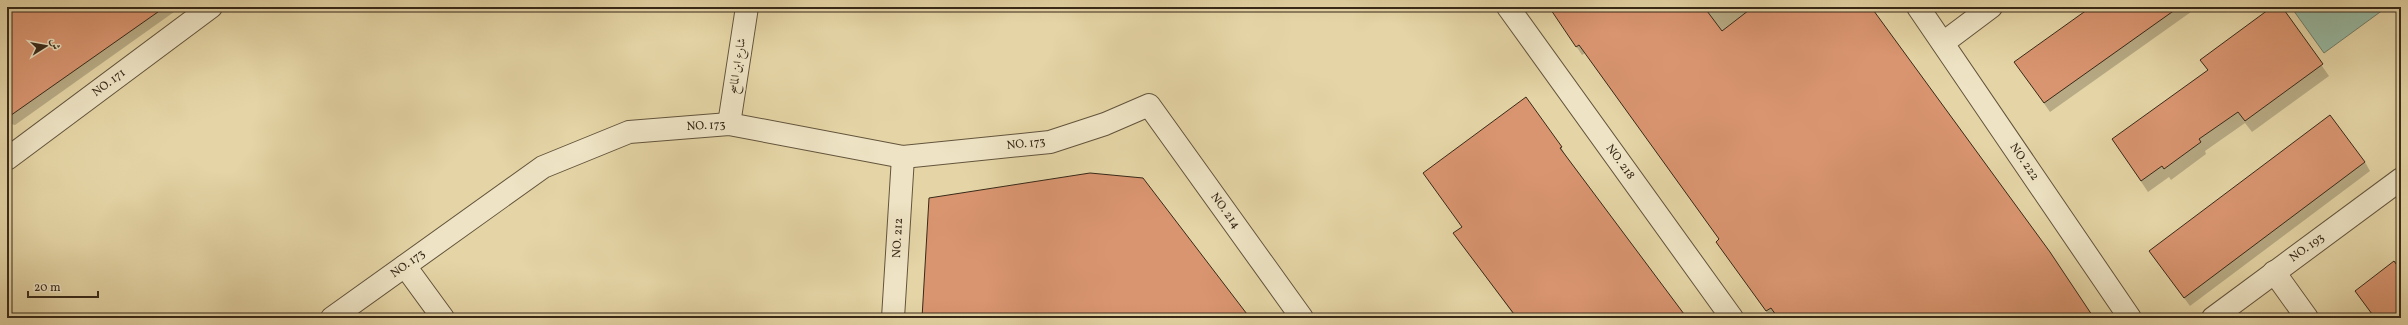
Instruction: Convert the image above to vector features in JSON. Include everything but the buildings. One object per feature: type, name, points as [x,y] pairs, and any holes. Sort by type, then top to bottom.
[{"type":"street","name":"NO. 171","points":[[7,159],[211,7]]},
{"type":"street","name":"شارع ابن الماسح","points":[[729,124],[747,7]]},
{"type":"street","name":"NO. 218","points":[[1508,7],[1732,318]]},
{"type":"street","name":"NO. 222","points":[[1918,7],[2130,318]]},
{"type":"street","points":[[1943,43],[1991,7]]},
{"type":"street","name":"NO. 173","points":[[332,318],[543,167],[629,132],[729,124],[903,157],[1050,142],[1105,124],[1148,105]]},
{"type":"street","name":"NO. 214","points":[[1148,105],[1302,318]]},
{"type":"street","name":"NO. 212","points":[[893,318],[903,157]]},
{"type":"street","name":"NO. 193","points":[[2213,318],[2401,179]]},
{"type":"street","points":[[405,266],[443,318]]},
{"type":"street","points":[[2274,272],[2307,318]]},
{"type":"shaded area","points":[[2291,7],[2387,7],[2324,53]]}]
